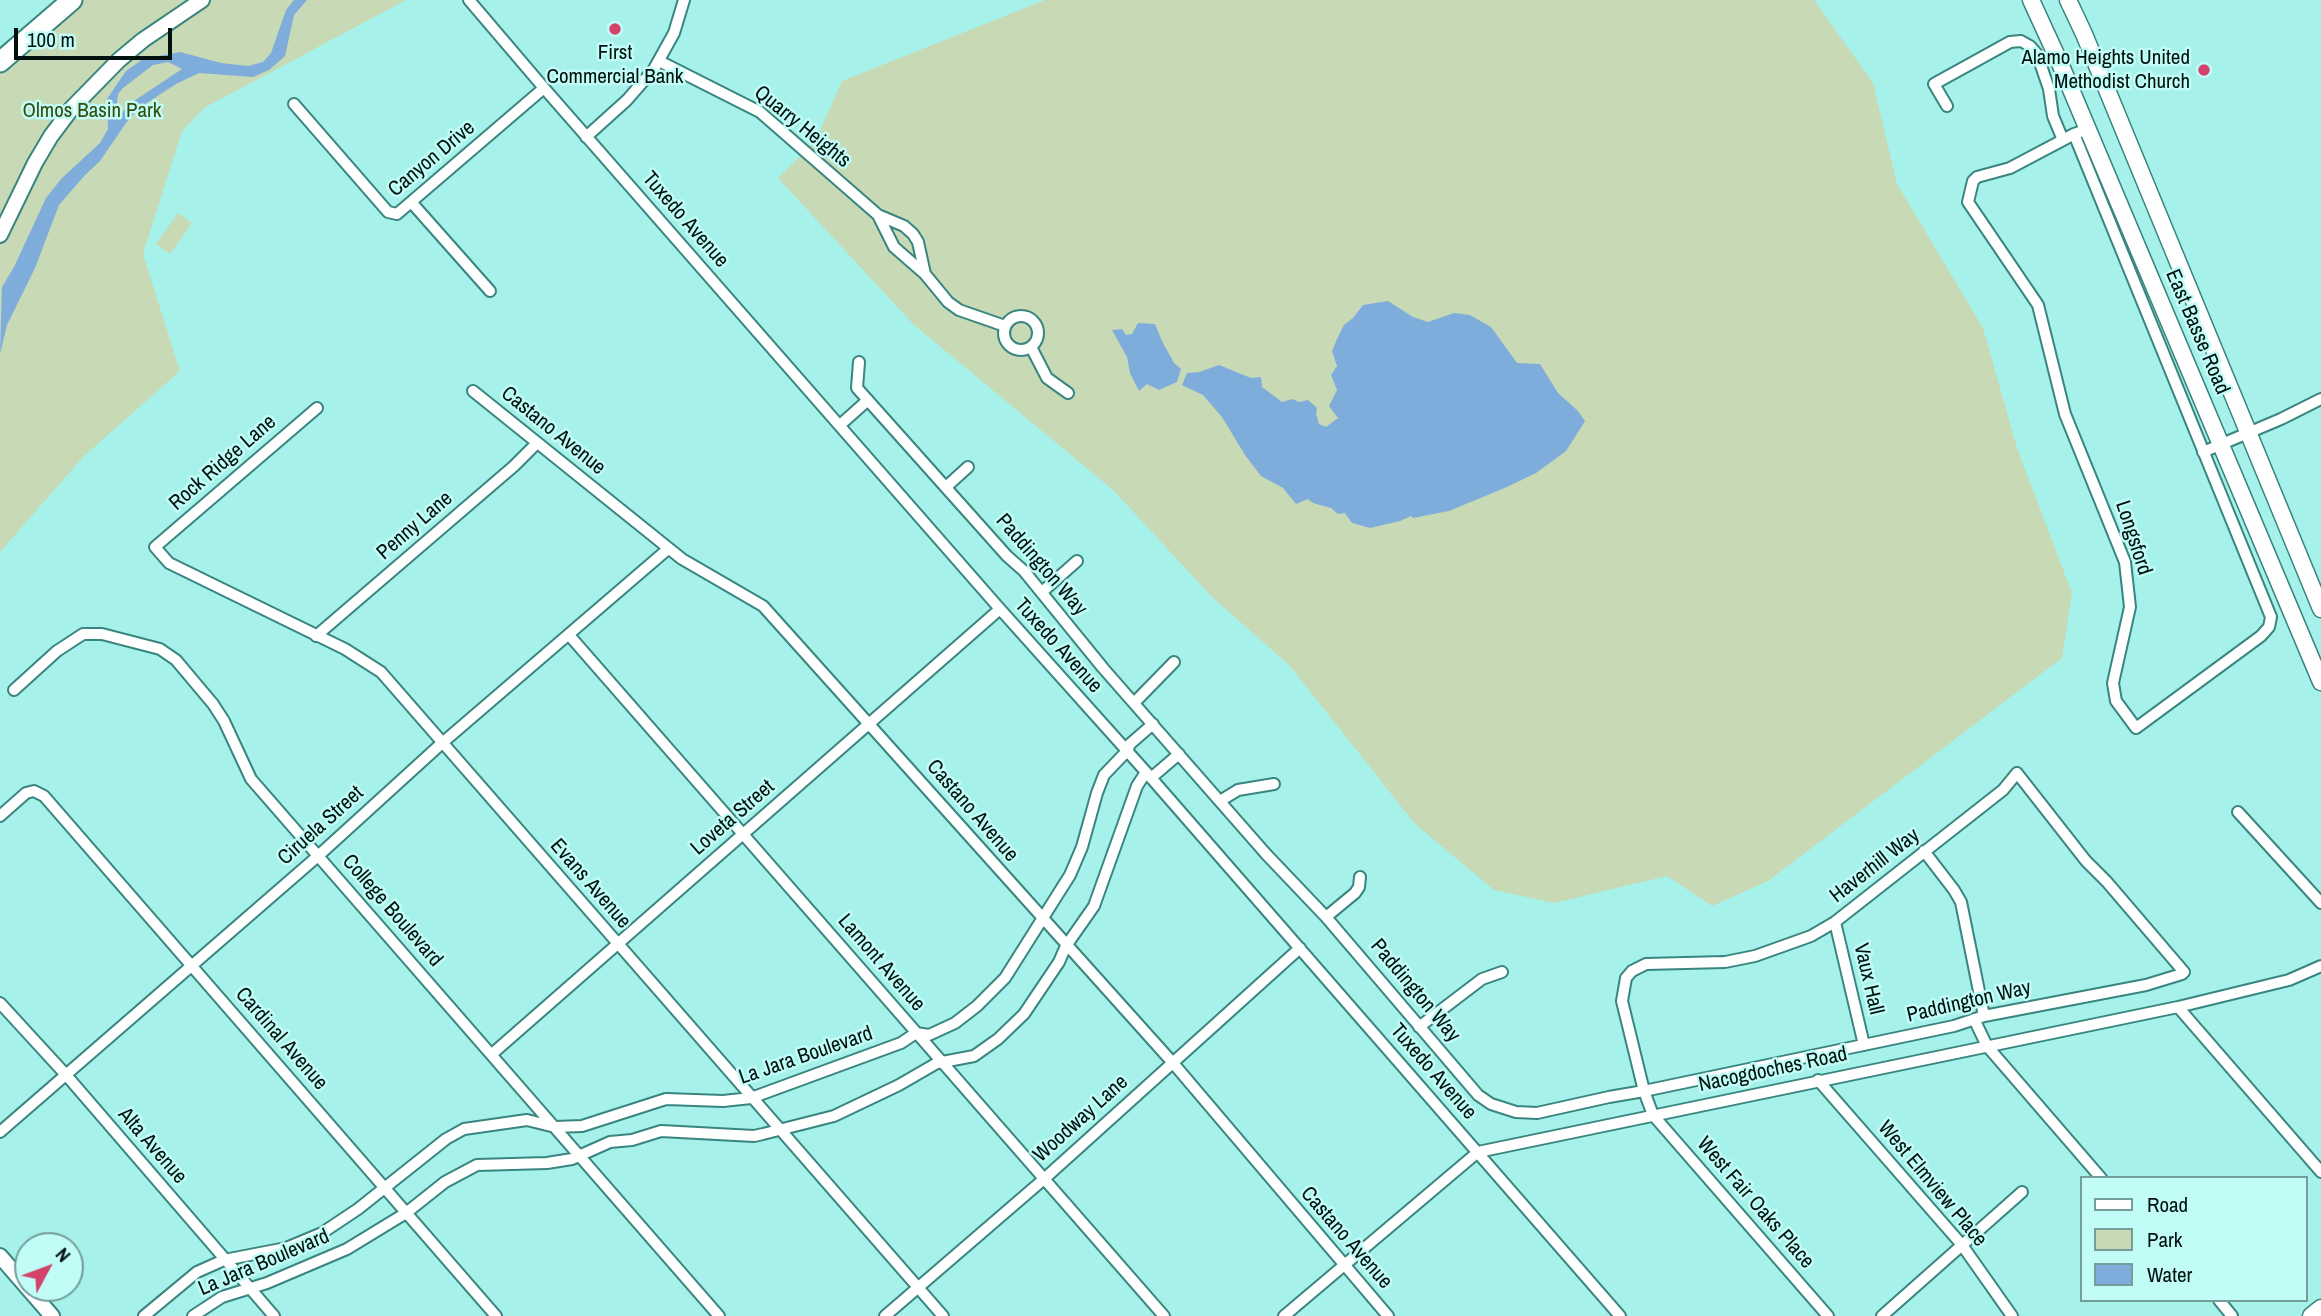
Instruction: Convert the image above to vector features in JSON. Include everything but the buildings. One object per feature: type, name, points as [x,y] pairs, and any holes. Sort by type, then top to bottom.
[{"type":"highway","points":[[0,62],[72,0]]},
{"type":"main road","name":"East Basse Road","points":[[2031,0],[2081,132],[2221,444],[2321,682]]},
{"type":"main road","name":"East Basse Road","points":[[2068,0],[2321,609]]},
{"type":"main road","points":[[2312,1316],[2321,1308]]},
{"type":"street","points":[[0,234],[35,163],[72,108],[119,60],[143,40],[202,0]]},
{"type":"street","name":"Tuxedo Avenue","points":[[469,0],[586,137],[1000,610],[1128,751],[1620,1316]]},
{"type":"street","points":[[586,137],[634,93],[659,61],[674,33],[684,0]]},
{"type":"street","points":[[1947,106],[1934,84],[2010,41],[2021,41],[2037,54],[2049,89],[2053,116],[2063,140]]},
{"type":"street","name":"Quarry Heights","points":[[659,61],[760,112],[878,215],[904,226],[918,242],[925,274]]},
{"type":"street","name":"Canyon Drive","points":[[294,104],[388,212],[397,214],[412,204],[544,88]]},
{"type":"street","name":"Longsford","points":[[2081,132],[2203,452],[2269,609],[2271,622],[2261,636],[2136,728],[2116,701],[2113,682],[2129,615],[2130,592],[2125,562],[2065,414],[2038,304],[1968,202],[1973,181],[1977,177],[2010,169],[2081,132]]},
{"type":"street","points":[[412,204],[490,291]]},
{"type":"street","name":"Quarry Heights","points":[[878,215],[894,247],[925,274],[937,291],[959,310],[1005,326],[1012,317],[1029,317],[1034,320],[1038,336],[1031,347],[1046,378],[1068,393]]},
{"type":"street","points":[[1005,326],[1004,337],[1011,347],[1022,350],[1031,347]]},
{"type":"street","name":"Paddington Way","points":[[859,362],[857,388],[1042,592],[1134,703],[1266,854],[1326,917],[1478,1095],[1491,1104],[1516,1112],[1537,1113],[1954,1026],[1979,1017],[2146,985],[2176,977],[2184,972]]},
{"type":"street","name":"Castano Avenue","points":[[473,391],[668,549],[763,606],[1173,1063],[1388,1316]]},
{"type":"street","points":[[2203,452],[2321,399]]},
{"type":"street","points":[[839,425],[868,400]]},
{"type":"street","name":"Rock Ridge Lane","points":[[155,547],[317,408]]},
{"type":"street","name":"Penny Lane","points":[[316,636],[514,466],[537,443]]},
{"type":"street","points":[[946,487],[968,467]]},
{"type":"street","name":"Evans Avenue","points":[[155,547],[169,563],[345,649],[381,672],[943,1316]]},
{"type":"street","name":"Ciruela Street","points":[[0,1132],[668,549]]},
{"type":"street","points":[[1042,592],[1077,561]]},
{"type":"street","name":"Loveta Street","points":[[492,1054],[1000,610]]},
{"type":"street","name":"College Boulevard","points":[[14,690],[57,651],[83,634],[102,634],[160,649],[176,660],[225,721],[251,779],[719,1316]]},
{"type":"street","name":"Lamont Avenue","points":[[569,635],[1164,1316]]},
{"type":"street","points":[[1134,703],[1174,662]]},
{"type":"street","name":"La Jara Boulevard","points":[[144,1316],[197,1272],[224,1259],[286,1248],[322,1233],[358,1209],[446,1139],[464,1129],[527,1120],[555,1126],[582,1126],[666,1100],[723,1101],[751,1098],[901,1043],[916,1033],[929,1035],[955,1023],[1005,978],[1070,875],[1082,847],[1104,775],[1128,751],[1130,744],[1153,724]]},
{"type":"street","points":[[1149,775],[1180,754]]},
{"type":"street","name":"Haverhill Way","points":[[1653,1115],[1644,1091],[1622,1001],[1626,978],[1632,971],[1646,964],[1708,964],[1755,956],[1793,943],[1835,922],[2003,790],[2017,773],[2086,861],[2184,972]]},
{"type":"street","name":"La Jara Boulevard","points":[[193,1316],[222,1297],[313,1265],[347,1249],[406,1213],[445,1182],[477,1165],[547,1163],[580,1156],[610,1142],[632,1140],[662,1131],[754,1136],[834,1116],[900,1085],[930,1067],[974,1056],[998,1039],[1035,999],[1066,946],[1094,906],[1137,786],[1149,775]]},
{"type":"street","points":[[1220,801],[1238,790],[1274,785]]},
{"type":"street","name":"Cardinal Avenue","points":[[0,816],[26,793],[34,791],[44,796],[496,1316]]},
{"type":"street","points":[[2238,812],[2321,903]]},
{"type":"street","points":[[1924,851],[1961,902],[1979,1017],[1987,1046],[2100,1176]]},
{"type":"street","points":[[1326,917],[1355,893],[1360,877]]},
{"type":"street","name":"Vaux Hall","points":[[1835,922],[1864,1045]]},
{"type":"street","name":"Woodway Lane","points":[[885,1316],[1044,1179],[1300,948]]},
{"type":"street","name":"Nacogdoches Road","points":[[1284,1316],[1478,1152],[2178,1007],[2289,980],[2321,966]]},
{"type":"street","points":[[1419,1027],[1482,979],[1502,972]]},
{"type":"street","name":"Alta Avenue","points":[[0,1003],[67,1076],[274,1316]]},
{"type":"street","points":[[2178,1007],[2321,1172]]},
{"type":"street","name":"West Elmview Place","points":[[1818,1080],[1962,1245],[2011,1316]]},
{"type":"street","name":"West Fair Oaks Place","points":[[1653,1115],[1828,1316]]},
{"type":"street","points":[[1882,1316],[2022,1192]]},
{"type":"street","points":[[0,1256],[52,1316]]},
{"type":"street","points":[[2221,1302],[2232,1316]]},
{"type":"green space","name":"Olmos Basin Park","points":[[78,0],[406,0],[204,108],[182,131],[143,254],[180,371],[83,457],[0,552],[0,67]]},
{"type":"green space","points":[[1045,0],[1814,0],[1873,83],[1897,184],[1983,328],[2017,448],[2072,593],[2062,658],[1768,881],[1712,906],[1667,876],[1554,903],[1494,890],[1415,824],[1289,665],[1212,597],[1113,490],[913,324],[778,178],[815,142],[842,81]]},
{"type":"green space","points":[[178,213],[192,223],[170,254],[156,244]]},
{"type":"water","points":[[294,0],[307,0],[294,15],[285,56],[269,70],[253,77],[199,73],[139,108],[126,123],[100,161],[59,205],[35,268],[7,325],[0,354],[2,287],[46,198],[62,178],[100,143],[108,129],[107,99],[126,71],[143,59],[180,52],[221,63],[248,66],[263,62],[271,53],[286,10]],"holes":[[[168,62],[182,69],[131,103],[115,120],[118,94],[153,65]]]},
{"type":"water","points":[[1388,301],[1413,317],[1428,322],[1454,313],[1470,315],[1491,327],[1517,363],[1540,364],[1558,393],[1585,421],[1566,451],[1536,473],[1449,511],[1413,518],[1411,516],[1370,528],[1352,523],[1345,513],[1338,514],[1331,508],[1308,499],[1296,504],[1283,488],[1261,476],[1222,417],[1203,395],[1182,385],[1187,373],[1219,365],[1251,378],[1261,377],[1262,387],[1282,402],[1292,399],[1299,402],[1308,400],[1317,408],[1319,424],[1326,427],[1338,418],[1329,406],[1337,390],[1331,375],[1337,366],[1332,351],[1338,337],[1344,325],[1363,305]]},
{"type":"water","points":[[1138,323],[1155,324],[1174,363],[1181,369],[1177,382],[1159,390],[1147,384],[1139,391],[1130,373],[1127,357],[1112,330],[1122,329],[1126,335],[1132,334]]},
{"type":"place","name":"First Commercial Bank","points":[[615,29]]},
{"type":"place","name":"Alamo Heights United Methodist Church","points":[[2204,70]]}]
